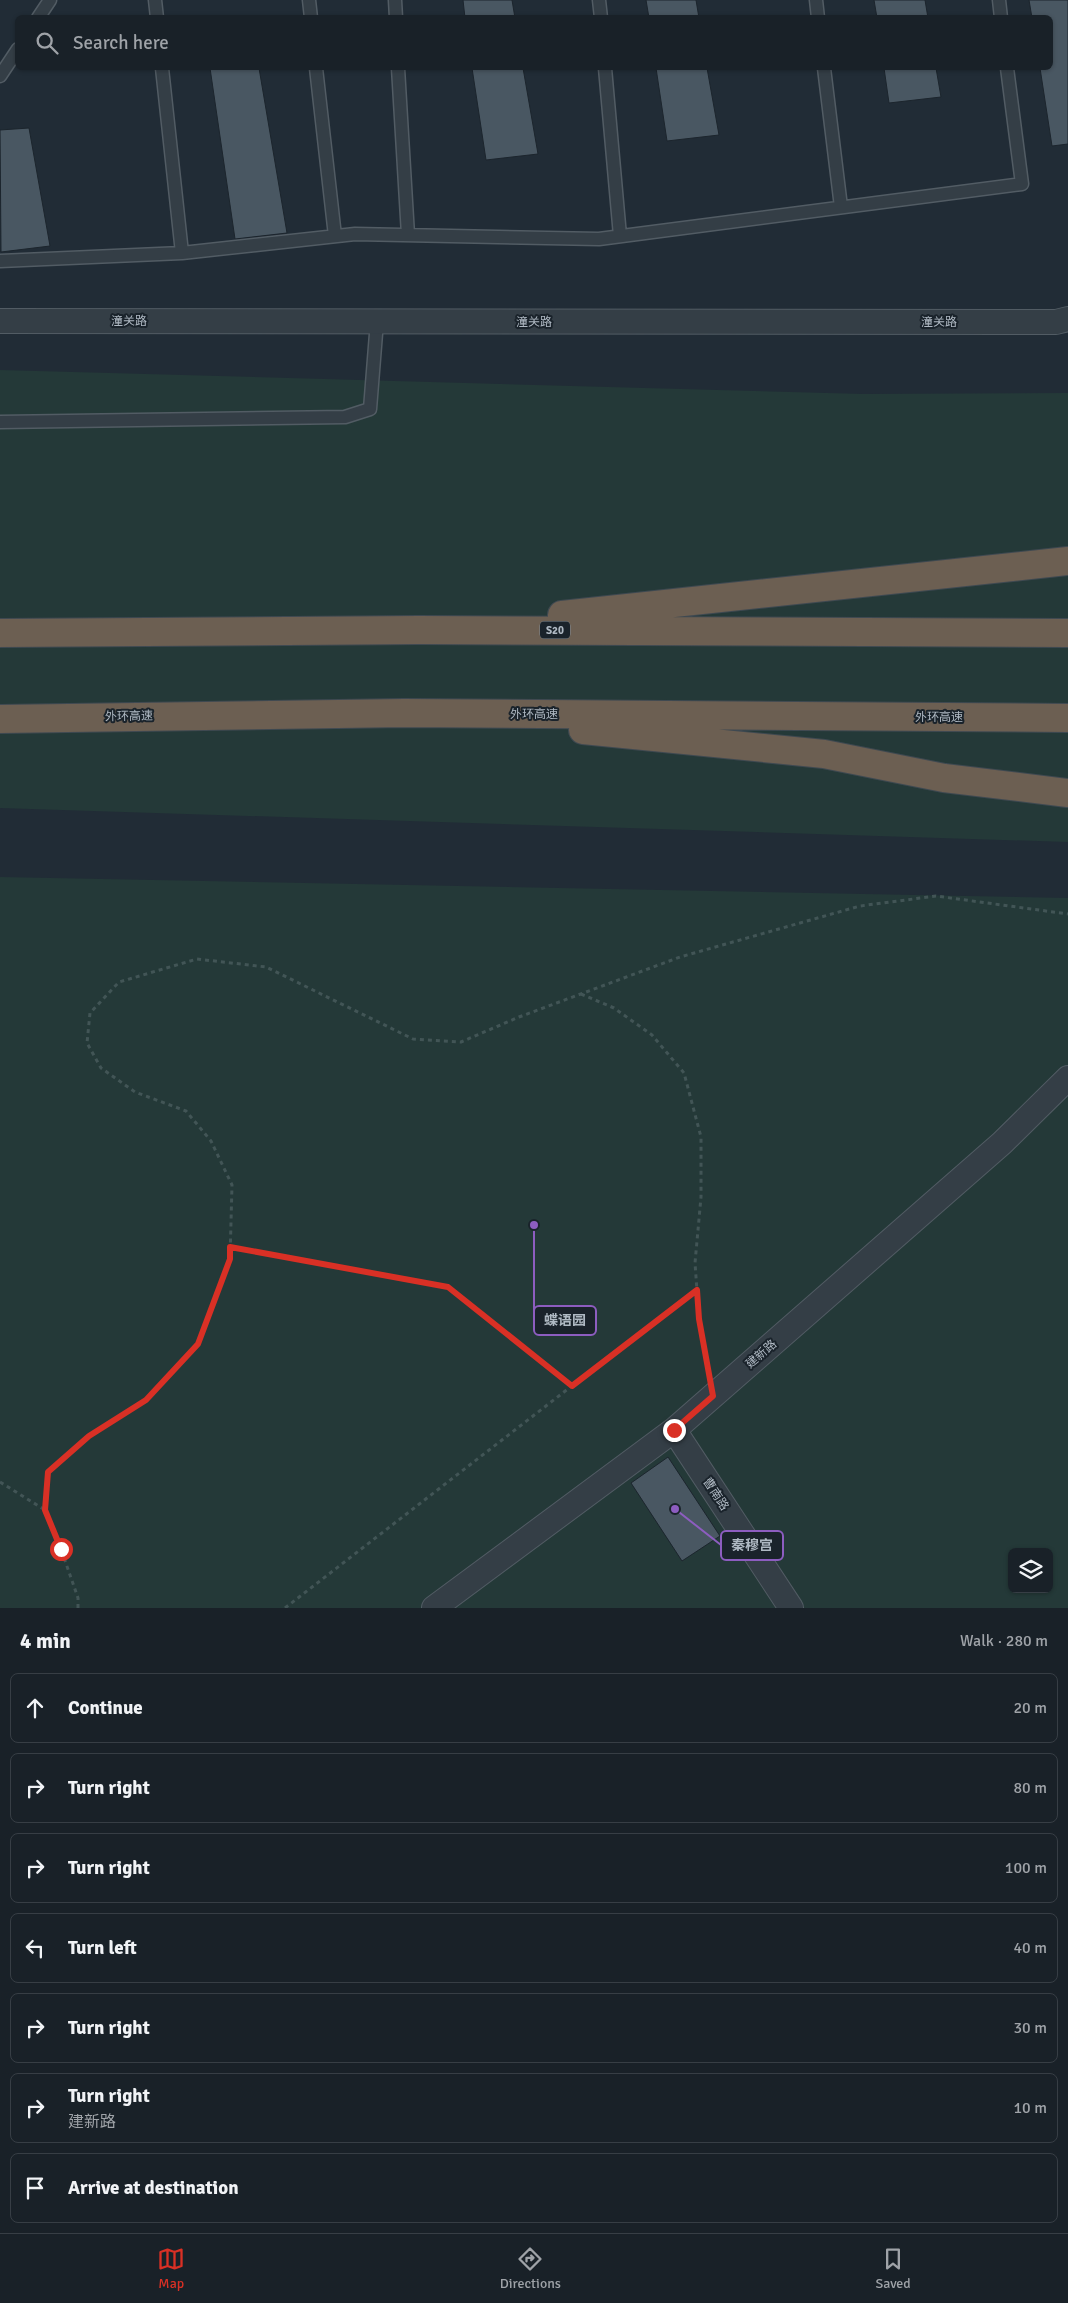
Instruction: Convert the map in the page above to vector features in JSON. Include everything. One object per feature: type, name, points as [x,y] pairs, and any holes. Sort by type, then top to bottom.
[{"type":"highway","points":[[419,630],[1068,561]]},
{"type":"highway","name":"S20","points":[[0,633],[41,631],[419,630],[1068,633]]},
{"type":"highway","points":[[404,712],[824,754],[944,778],[1068,793]]},
{"type":"highway","name":"外环高速","points":[[0,719],[404,712],[1068,718]]},
{"type":"street","name":"潼关路","points":[[0,321],[1056,322],[1068,319]]},
{"type":"street","name":"建新路","points":[[434,1608],[674,1430],[1002,1143],[1068,1078]]},
{"type":"street","name":"曹南路","points":[[674,1430],[791,1608]]},
{"type":"lane","points":[[40,15],[50,0]]},
{"type":"lane","points":[[155,0],[157,15]]},
{"type":"lane","points":[[309,0],[311,15]]},
{"type":"lane","points":[[394,0],[396,15]]},
{"type":"lane","points":[[599,0],[601,15]]},
{"type":"lane","points":[[816,0],[818,15]]},
{"type":"lane","points":[[999,0],[1001,15]]},
{"type":"lane","points":[[0,76],[15,54]]},
{"type":"lane","points":[[162,70],[182,252]]},
{"type":"lane","points":[[316,70],[335,236]]},
{"type":"lane","points":[[398,70],[408,235]]},
{"type":"lane","points":[[605,70],[620,236]]},
{"type":"lane","points":[[824,70],[841,207]]},
{"type":"lane","points":[[0,260],[182,252],[355,234],[599,239],[1022,184],[1007,70]]},
{"type":"lane","points":[[0,422],[345,417],[370,409],[377,322]]},
{"type":"path","points":[[78,1608],[78,1598],[45,1510],[48,1472],[89,1436],[146,1400],[198,1344],[230,1259],[232,1185],[212,1141],[186,1112],[135,1092],[101,1068],[87,1043],[90,1013],[119,982],[197,959],[266,967],[413,1039],[461,1042],[680,957],[860,906],[936,896],[1068,914]]},
{"type":"path","points":[[581,994],[614,1008],[652,1035],[684,1073],[701,1137],[701,1198],[695,1263],[699,1319],[713,1396]]},
{"type":"path","points":[[230,1247],[448,1287],[572,1386]]},
{"type":"path","points":[[285,1608],[697,1290]]},
{"type":"path","points":[[0,1482],[45,1510]]},
{"type":"green space","points":[[0,370],[863,394],[1068,393],[1068,842],[0,808]]},
{"type":"green space","points":[[0,877],[1068,898],[1068,1608],[0,1608]]},
{"type":"building","points":[[463,0],[512,0],[514,15],[465,15]]},
{"type":"building","points":[[646,0],[696,0],[698,15],[648,15]]},
{"type":"building","points":[[874,0],[925,0],[928,15],[876,15]]},
{"type":"building","points":[[1029,0],[1068,0],[1068,144],[1052,146],[1040,70],[1053,70],[1053,15],[1032,15]]},
{"type":"building","points":[[210,70],[259,70],[287,233],[235,239]]},
{"type":"building","points":[[472,70],[523,70],[538,154],[486,160]]},
{"type":"building","points":[[656,70],[707,70],[719,135],[667,141]]},
{"type":"building","points":[[884,70],[936,70],[941,97],[889,103]]},
{"type":"building","points":[[29,128],[50,246],[1,252],[0,130]]},
{"type":"building","points":[[668,1457],[720,1536],[682,1561],[631,1483]]},
{"type":"place","name":"蝶语园","points":[[534,1225]]},
{"type":"place","name":"秦穆宫","points":[[675,1509]]},
{"type":"route","points":[[61,1549],[45,1510],[48,1472],[89,1436],[146,1400],[198,1344],[230,1259],[230,1247],[448,1287],[572,1386],[697,1290],[699,1319],[713,1396],[674,1430]]}]
